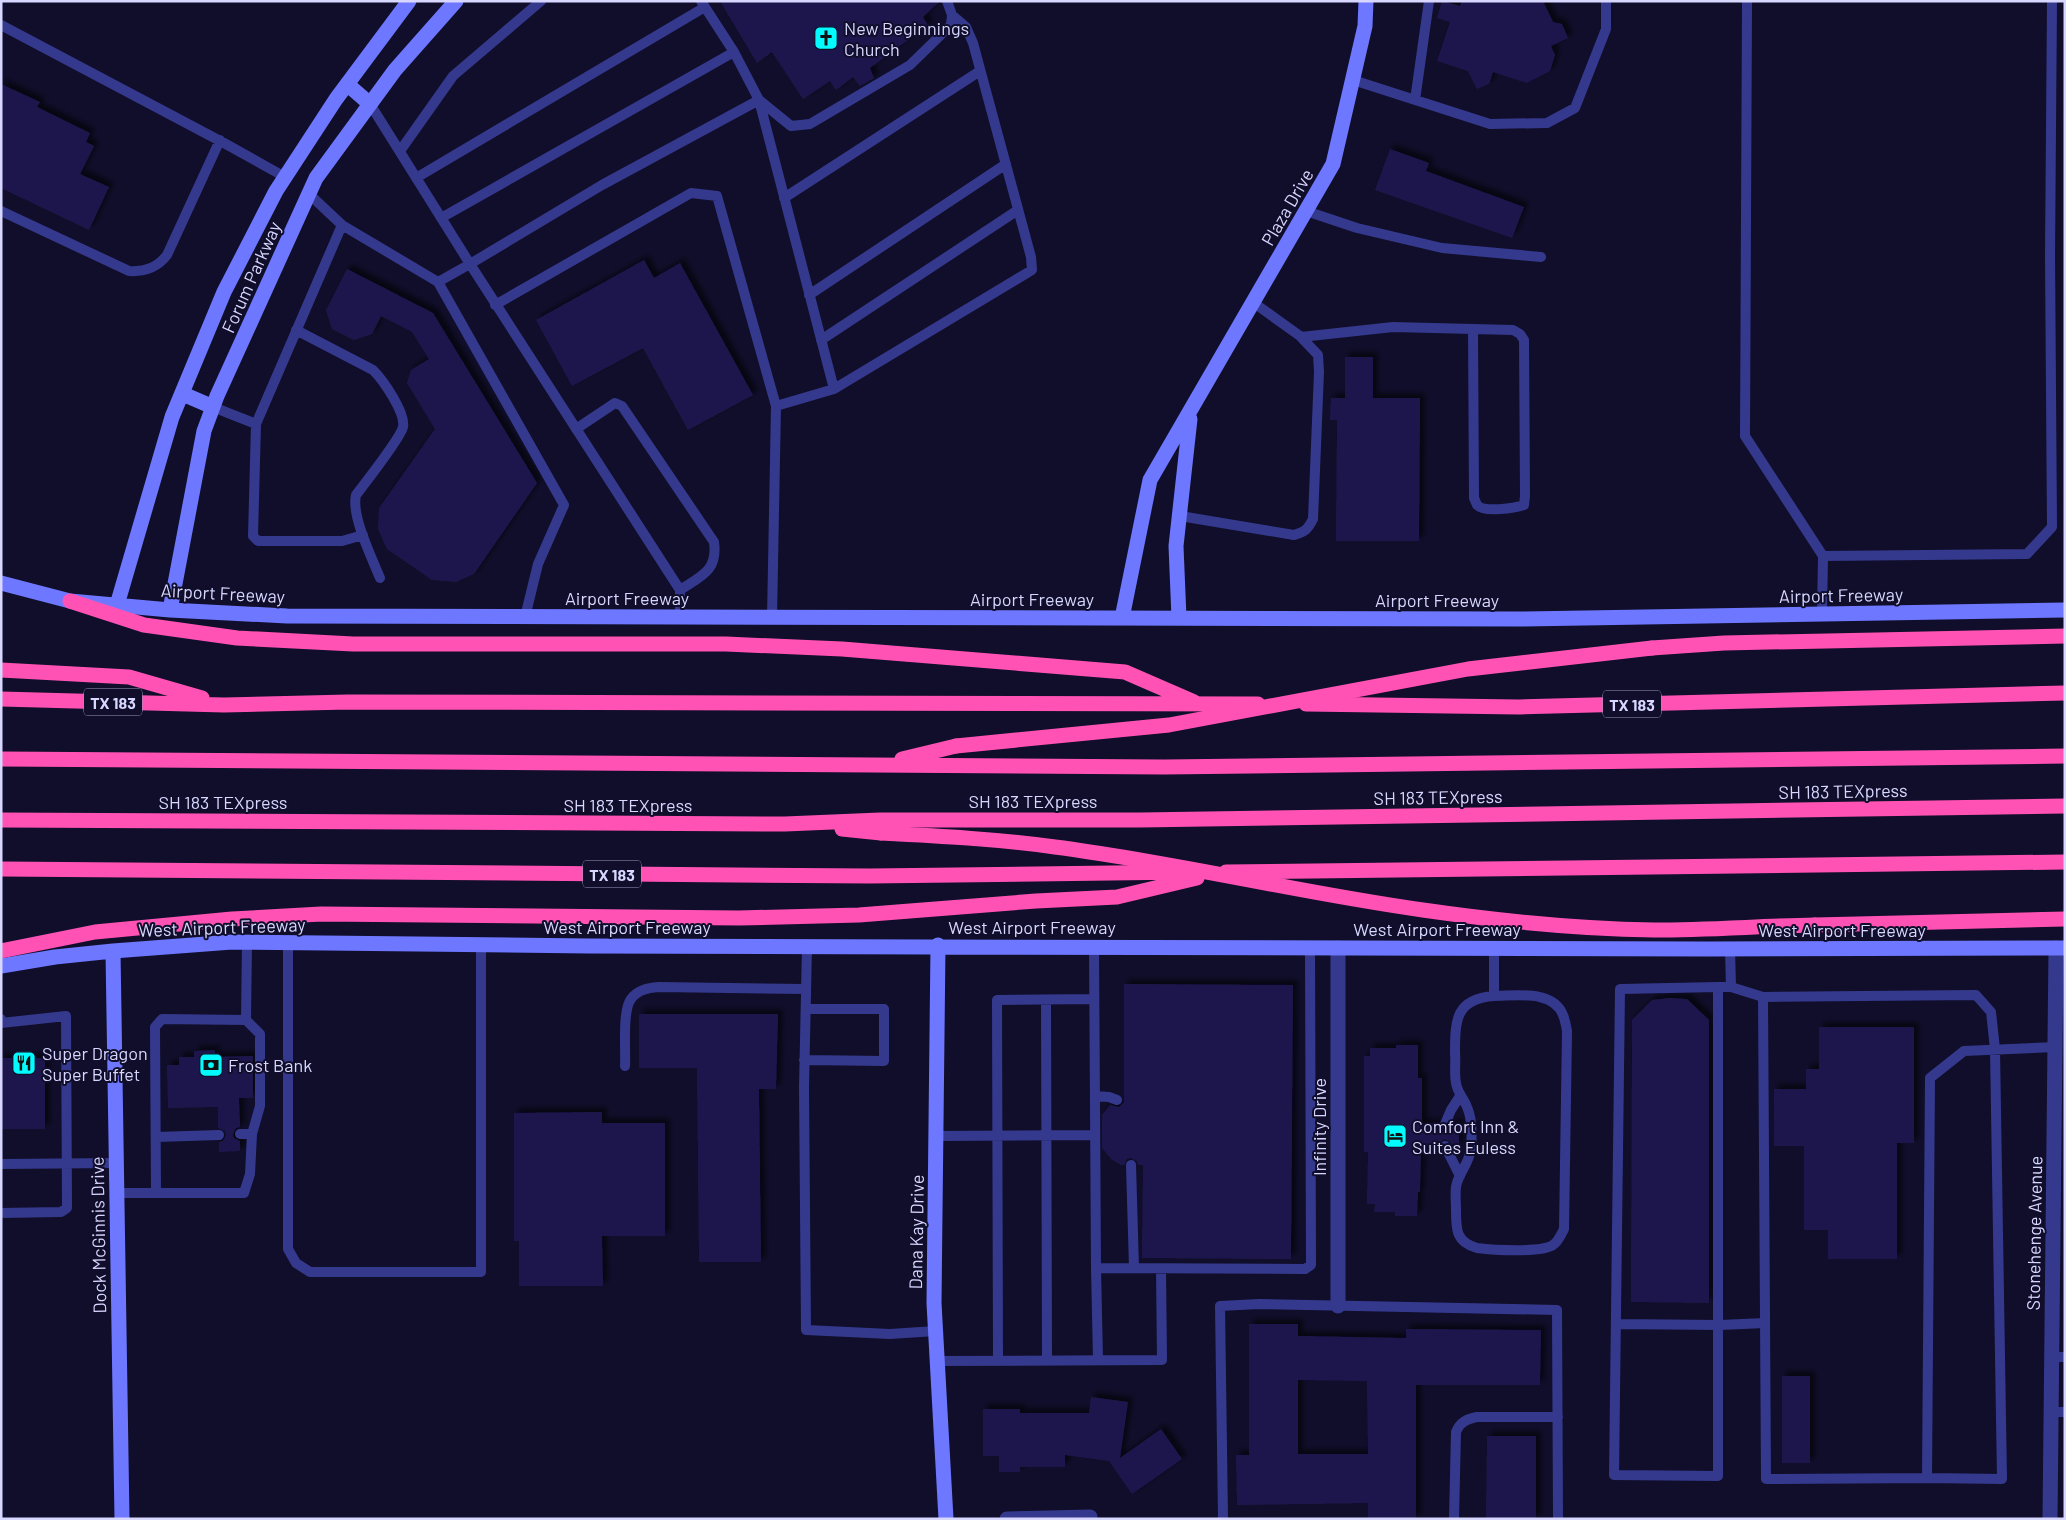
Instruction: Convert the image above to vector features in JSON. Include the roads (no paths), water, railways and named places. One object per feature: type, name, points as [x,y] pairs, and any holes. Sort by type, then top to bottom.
[{"type":"highway","points":[[70,601],[144,624],[236,638],[353,644],[726,644],[832,648],[1125,672],[1200,705]]},
{"type":"highway","points":[[881,764],[956,746],[1169,725],[1468,669],[1652,648],[1724,643],[2065,636]]},
{"type":"highway","points":[[1,670],[128,678],[224,705]]},
{"type":"highway","name":"TX 183","points":[[1,699],[224,705],[358,702],[1200,705],[1327,703],[1520,707],[2065,693]]},
{"type":"highway","points":[[2019,756],[2065,748]]},
{"type":"highway","name":"SH 183 TEXpress","points":[[1,759],[1164,766],[2065,756]]},
{"type":"highway","name":"SH 183 TEXpress","points":[[1,820],[880,826],[1140,820],[2065,806]]},
{"type":"highway","points":[[880,826],[1055,847],[1142,860],[1355,900],[1496,920],[1570,926],[1654,930],[2065,919]]},
{"type":"highway","name":"TX 183","points":[[1,869],[870,876],[2065,862]]},
{"type":"highway","points":[[1,951],[96,932],[232,919],[321,914],[739,918],[859,915],[1036,901],[1117,897],[1222,872]]},
{"type":"main road","name":"Forum Parkway","points":[[117,605],[172,417],[224,292],[285,177],[347,84],[409,1]]},
{"type":"main road","name":"Forum Parkway","points":[[170,610],[204,431],[316,178],[395,70],[456,1]]},
{"type":"main road","name":"Plaza Drive","points":[[1122,618],[1150,480],[1333,164],[1365,26],[1366,1]]},
{"type":"main road","points":[[347,84],[370,104]]},
{"type":"main road","points":[[182,394],[213,407]]},
{"type":"main road","name":"Plaza Drive","points":[[1179,618],[1176,546],[1191,412]]},
{"type":"main road","name":"Airport Freeway","points":[[1,583],[70,601],[170,610],[287,616],[1521,619],[2065,610]]},
{"type":"main road","name":"West Airport Freeway","points":[[1,966],[55,957],[113,951],[247,942],[481,945],[938,945],[1310,948],[2061,948]]},
{"type":"main road","name":"Dana Kay Drive","points":[[938,945],[934,1303],[946,1519]]},
{"type":"main road","name":"Dock McGinnis Drive","points":[[113,951],[122,1519]]},
{"type":"street","name":"Infinity Drive","points":[[1338,948],[1338,1306]]},
{"type":"street","name":"Stonehenge Avenue","points":[[2050,1519],[2058,1412],[2060,1110],[2055,1047],[2061,948]]},
{"type":"street","points":[[1006,1519],[1090,1517],[1090,1519]]},
{"type":"lane","points":[[400,151],[453,76],[541,1]]},
{"type":"lane","points":[[759,100],[791,126],[810,124],[910,64],[951,25],[952,15],[947,1]]},
{"type":"lane","points":[[1415,100],[1429,1]]},
{"type":"lane","points":[[1353,80],[1490,124],[1547,124],[1575,108],[1606,29],[1606,1]]},
{"type":"lane","points":[[1747,1],[1746,436],[1823,556],[1822,614]]},
{"type":"lane","points":[[1823,556],[2027,554],[2052,527],[2050,256],[2052,1]]},
{"type":"lane","points":[[416,178],[703,4],[734,52],[759,100],[834,389]]},
{"type":"lane","points":[[776,406],[834,389],[1032,270],[1031,257],[973,43],[966,27],[952,15]]},
{"type":"lane","points":[[1,25],[220,140],[285,177]]},
{"type":"lane","points":[[441,218],[734,52]]},
{"type":"lane","points":[[784,198],[980,71]]},
{"type":"lane","points":[[438,282],[602,185],[759,100]]},
{"type":"lane","points":[[370,104],[495,305],[680,590],[680,617]]},
{"type":"lane","points":[[1,211],[129,271],[147,270],[156,267],[167,254],[220,140]]},
{"type":"lane","points":[[809,295],[1006,164]]},
{"type":"lane","points":[[495,305],[691,193],[717,196],[776,406],[772,618]]},
{"type":"lane","points":[[309,194],[342,225],[438,282],[564,505],[538,564],[525,617]]},
{"type":"lane","points":[[821,340],[1018,210]]},
{"type":"lane","points":[[1306,211],[1358,228],[1442,248],[1541,257]]},
{"type":"lane","points":[[342,225],[256,424],[253,536],[258,541],[342,541],[363,534]]},
{"type":"lane","points":[[1180,516],[1294,535],[1303,533],[1309,528],[1313,519],[1319,372],[1318,355],[1301,337],[1254,303]]},
{"type":"lane","points":[[1301,337],[1394,327],[1513,330],[1520,334],[1524,340],[1525,496],[1524,505],[1513,508],[1483,509],[1477,505],[1474,498],[1473,329]]},
{"type":"lane","points":[[296,330],[373,370],[379,376],[403,415],[401,431],[356,495],[355,506],[363,534],[380,578]]},
{"type":"lane","points":[[576,429],[619,403],[714,542],[716,555],[713,565],[708,571],[680,590]]},
{"type":"lane","points":[[213,407],[256,424]]},
{"type":"lane","points":[[246,1020],[247,942]]},
{"type":"lane","points":[[288,942],[288,1249],[296,1263],[310,1272],[481,1272],[481,945]]},
{"type":"lane","points":[[808,946],[804,1060],[806,1330],[890,1334],[936,1331]]},
{"type":"lane","points":[[1094,946],[1098,1360]]},
{"type":"lane","points":[[1096,1268],[1305,1269],[1311,1265],[1310,948]]},
{"type":"lane","points":[[1494,948],[1494,996]]},
{"type":"lane","points":[[1730,949],[1732,987]]},
{"type":"lane","points":[[625,1066],[626,1013],[630,1000],[638,992],[660,987],[806,988]]},
{"type":"lane","points":[[1718,987],[1720,1325],[1718,1476],[1614,1475],[1620,988],[1718,987],[1732,987],[1764,997],[1976,995],[1991,1012],[1995,1049],[2002,1479],[1766,1479],[1764,997]]},
{"type":"lane","points":[[1533,995],[1550,1000],[1563,1013],[1567,1030],[1564,1229],[1560,1238],[1552,1246],[1540,1249],[1489,1249],[1467,1245],[1460,1238],[1456,1227],[1456,1187],[1469,1161],[1471,1124],[1468,1107],[1460,1096],[1456,1083],[1455,1035],[1458,1018],[1464,1006],[1476,998],[1494,996],[1533,995]]},
{"type":"lane","points":[[998,1361],[997,1000],[1094,999]]},
{"type":"lane","points":[[1046,1000],[1047,1360]]},
{"type":"lane","points":[[804,1060],[884,1061],[884,1009],[806,1009]]},
{"type":"lane","points":[[1,1019],[2,1023],[66,1016],[67,1208],[61,1212],[1,1213]]},
{"type":"lane","points":[[117,1193],[156,1193],[244,1193],[250,1174],[252,1134],[260,1106],[260,1034],[246,1020],[162,1019],[155,1027],[156,1193]]},
{"type":"lane","points":[[1927,1478],[1930,1078],[1964,1051],[2055,1047]]},
{"type":"lane","points":[[1095,1096],[1109,1097],[1117,1100]]},
{"type":"lane","points":[[1445,1124],[1460,1096]]},
{"type":"lane","points":[[240,1134],[252,1134]]},
{"type":"lane","points":[[156,1137],[218,1135]]},
{"type":"lane","points":[[936,1136],[1095,1135]]},
{"type":"lane","points":[[1445,1146],[1460,1176]]},
{"type":"lane","points":[[1,1164],[116,1163]]},
{"type":"lane","points":[[1131,1165],[1134,1268]]},
{"type":"lane","points":[[937,1361],[1162,1360],[1161,1269]]},
{"type":"lane","points":[[1223,1519],[1220,1306],[1259,1304],[1557,1310],[1558,1519]]},
{"type":"lane","points":[[1616,1324],[1720,1325],[1765,1323]]},
{"type":"lane","points":[[1454,1519],[1456,1432],[1458,1426],[1468,1419],[1477,1417],[1558,1417]]},
{"type":"place","name":"New Beginnings Church","points":[[826,38]]},
{"type":"place","name":"Super Dragon Super Buffet","points":[[24,1063]]},
{"type":"place","name":"Frost Bank","points":[[211,1065]]},
{"type":"place","name":"Comfort Inn & Suites Euless","points":[[1395,1136]]}]
